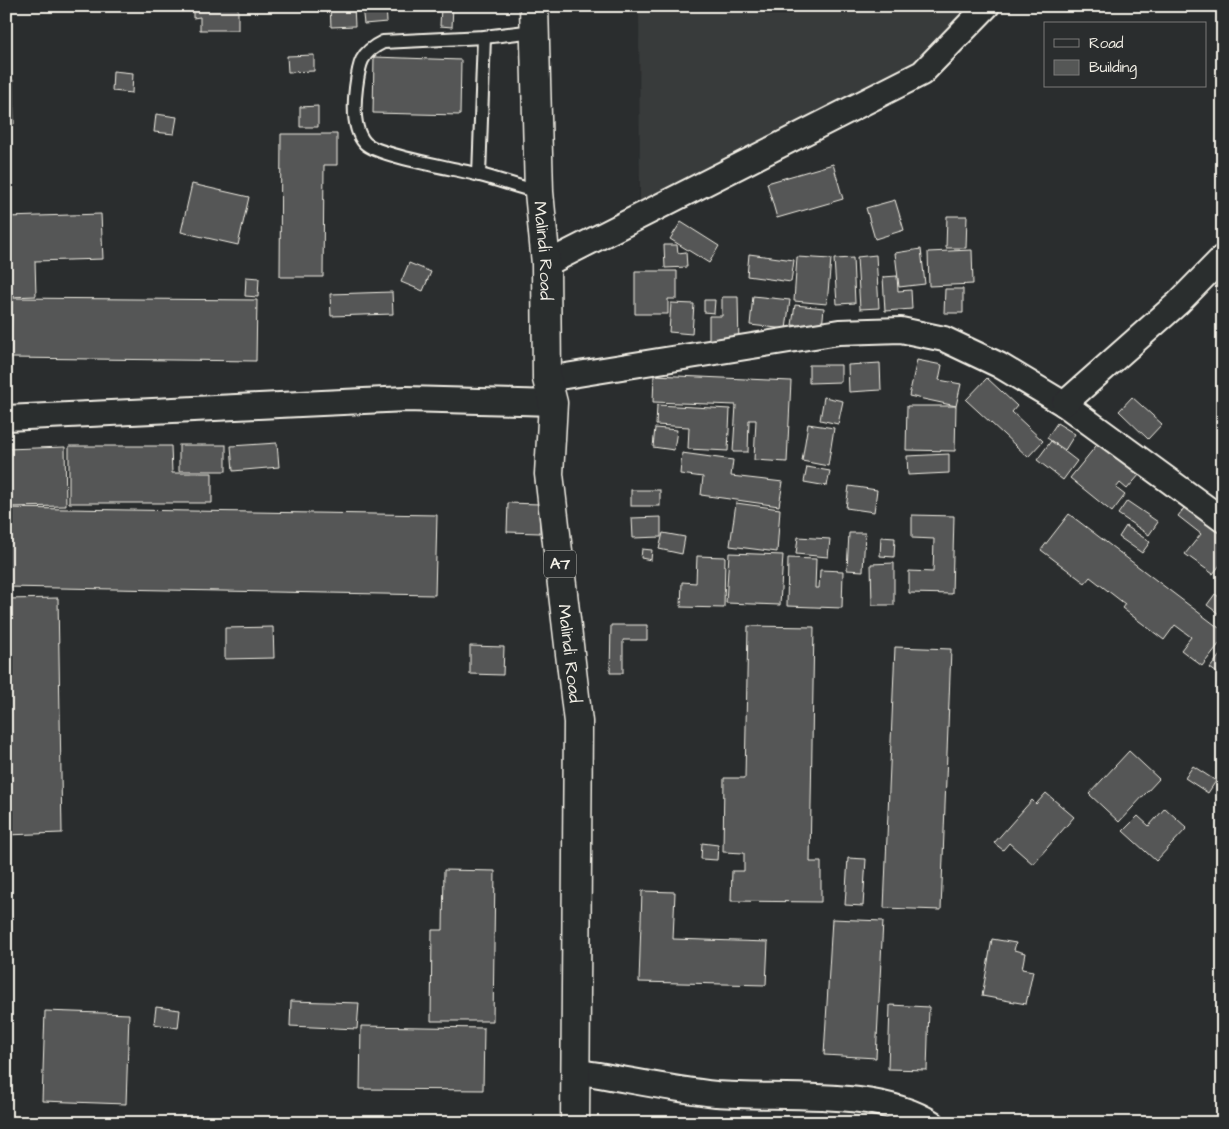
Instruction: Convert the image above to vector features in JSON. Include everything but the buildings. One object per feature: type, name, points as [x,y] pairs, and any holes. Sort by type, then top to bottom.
[{"type":"highway","name":"Malindi Road","points":[[534,18],[538,192],[546,264],[550,391],[549,474],[578,722],[575,1123]]},
{"type":"street","points":[[546,264],[922,73],[987,6]]},
{"type":"street","points":[[1064,404],[1178,303],[1223,257]]},
{"type":"street","points":[[6,418],[406,400],[550,391],[839,332],[901,330],[944,339],[999,365],[1064,404],[1223,520]]},
{"type":"street","points":[[574,1071],[716,1094],[865,1100],[908,1109],[932,1123]]},
{"type":"lane","points":[[534,18],[484,37],[383,42],[369,49],[358,64],[355,94],[357,131],[366,144],[392,154],[479,175],[538,192]]},
{"type":"lane","points":[[479,175],[484,37]]},
{"type":"shaded area","points":[[639,6],[972,6],[918,64],[640,206]]}]
